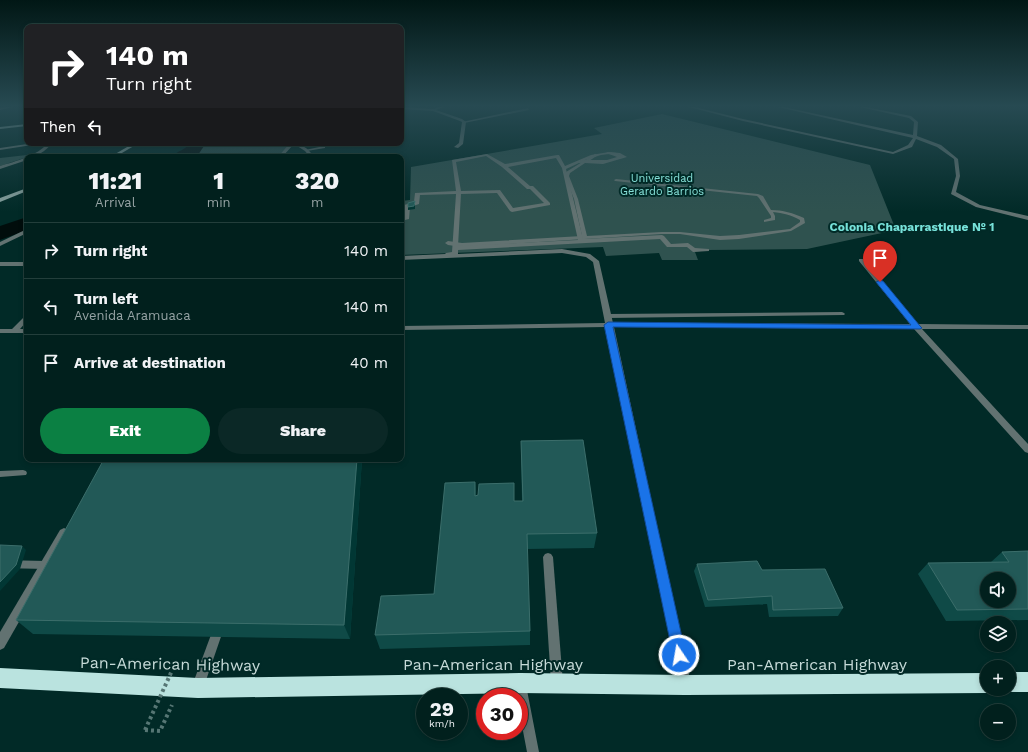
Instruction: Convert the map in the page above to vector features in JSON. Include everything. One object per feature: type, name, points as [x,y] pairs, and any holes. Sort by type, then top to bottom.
[{"type":"highway","name":"Pan-American Highway","points":[[0,678],[188,688],[520,683],[685,685],[980,683]]},
{"type":"highway","points":[[1016,682],[1028,682]]},
{"type":"street","points":[[456,147],[461,144],[461,142]]},
{"type":"street","points":[[843,142],[893,153],[910,146],[912,142]]},
{"type":"street","points":[[929,142],[948,151],[956,159],[958,176],[952,193],[978,206],[1028,218]]},
{"type":"street","points":[[0,149],[24,146]]},
{"type":"street","points":[[36,154],[48,146]]},
{"type":"street","points":[[117,154],[132,146]]},
{"type":"street","points":[[283,154],[291,146]]},
{"type":"street","points":[[300,146],[307,150],[310,154]]},
{"type":"street","points":[[564,168],[582,162],[596,155],[615,153],[620,158],[607,161],[582,162]]},
{"type":"street","points":[[404,207],[417,202],[417,194],[459,192],[498,191],[512,210],[548,204],[531,187],[529,188],[504,166],[487,155],[454,161],[459,192],[455,254],[404,257]]},
{"type":"street","points":[[504,166],[557,156],[564,168],[582,240]]},
{"type":"street","points":[[0,168],[24,159]]},
{"type":"street","points":[[0,200],[24,191]]},
{"type":"street","points":[[404,218],[407,218],[407,206]]},
{"type":"street","points":[[0,244],[24,232]]},
{"type":"street","points":[[455,246],[662,237],[669,246],[688,245],[692,250],[708,250]]},
{"type":"street","points":[[404,257],[562,251],[588,255],[596,262],[685,685]]},
{"type":"street","points":[[861,260],[917,328],[1028,450]]},
{"type":"street","points":[[0,264],[24,264]]},
{"type":"street","points":[[14,331],[24,320]]},
{"type":"street","points":[[404,328],[608,320],[917,328],[1028,327]]},
{"type":"street","points":[[0,331],[24,331]]},
{"type":"street","points":[[0,644],[68,525]]},
{"type":"lane","points":[[307,150],[324,147]]},
{"type":"lane","points":[[582,162],[568,172],[567,176],[576,199],[582,240],[662,233],[680,233],[720,238],[739,237],[791,230],[803,224],[802,219],[786,212],[769,211]]},
{"type":"lane","points":[[616,180],[754,194],[761,196],[773,218],[766,221]]},
{"type":"lane","points":[[448,243],[455,246]]},
{"type":"lane","points":[[463,246],[466,255]]},
{"type":"lane","points":[[608,320],[842,314]]},
{"type":"lane","points":[[0,474],[23,474]]},
{"type":"lane","points":[[548,557],[557,683]]},
{"type":"lane","points":[[0,564],[46,565]]},
{"type":"lane","points":[[188,688],[223,618]]},
{"type":"lane","points":[[520,683],[533,752]]},
{"type":"path","points":[[175,664],[145,730],[160,730],[188,688]]},
{"type":"green space","name":"Universidad Gerardo Barrios","points":[[555,142],[777,142],[870,165],[896,230],[807,249],[707,250],[695,252],[698,260],[662,260],[659,253],[606,256],[603,247],[404,255],[404,201],[410,200],[411,167]]},
{"type":"green space","points":[[194,146],[290,146],[281,154],[188,154],[192,152]]},
{"type":"green space","points":[[24,155],[24,158],[0,166],[0,158]]},
{"type":"building","points":[[415,201],[414,206],[408,207],[408,203]]},
{"type":"building","points":[[583,440],[597,533],[527,534],[530,631],[375,635],[381,596],[434,594],[445,483],[475,482],[475,496],[478,495],[479,484],[514,483],[514,501],[523,501],[521,441]]},
{"type":"building","points":[[102,462],[357,462],[344,625],[16,620]]},
{"type":"building","points":[[0,545],[22,546],[16,565],[0,582]]},
{"type":"building","points":[[1028,551],[1028,609],[957,610],[928,563],[1009,562],[1002,552]]},
{"type":"building","points":[[757,561],[762,570],[825,569],[843,608],[773,610],[772,596],[708,600],[697,564]]},
{"type":"waterway","points":[[188,154],[192,152],[196,146]]},
{"type":"waterway","points":[[0,234],[24,224]]},
{"type":"district","name":"Colonia Chaparrastique Nº 1","points":[[912,227]]},
{"type":"route","points":[[679,655],[608,325],[917,328],[880,282]]}]
